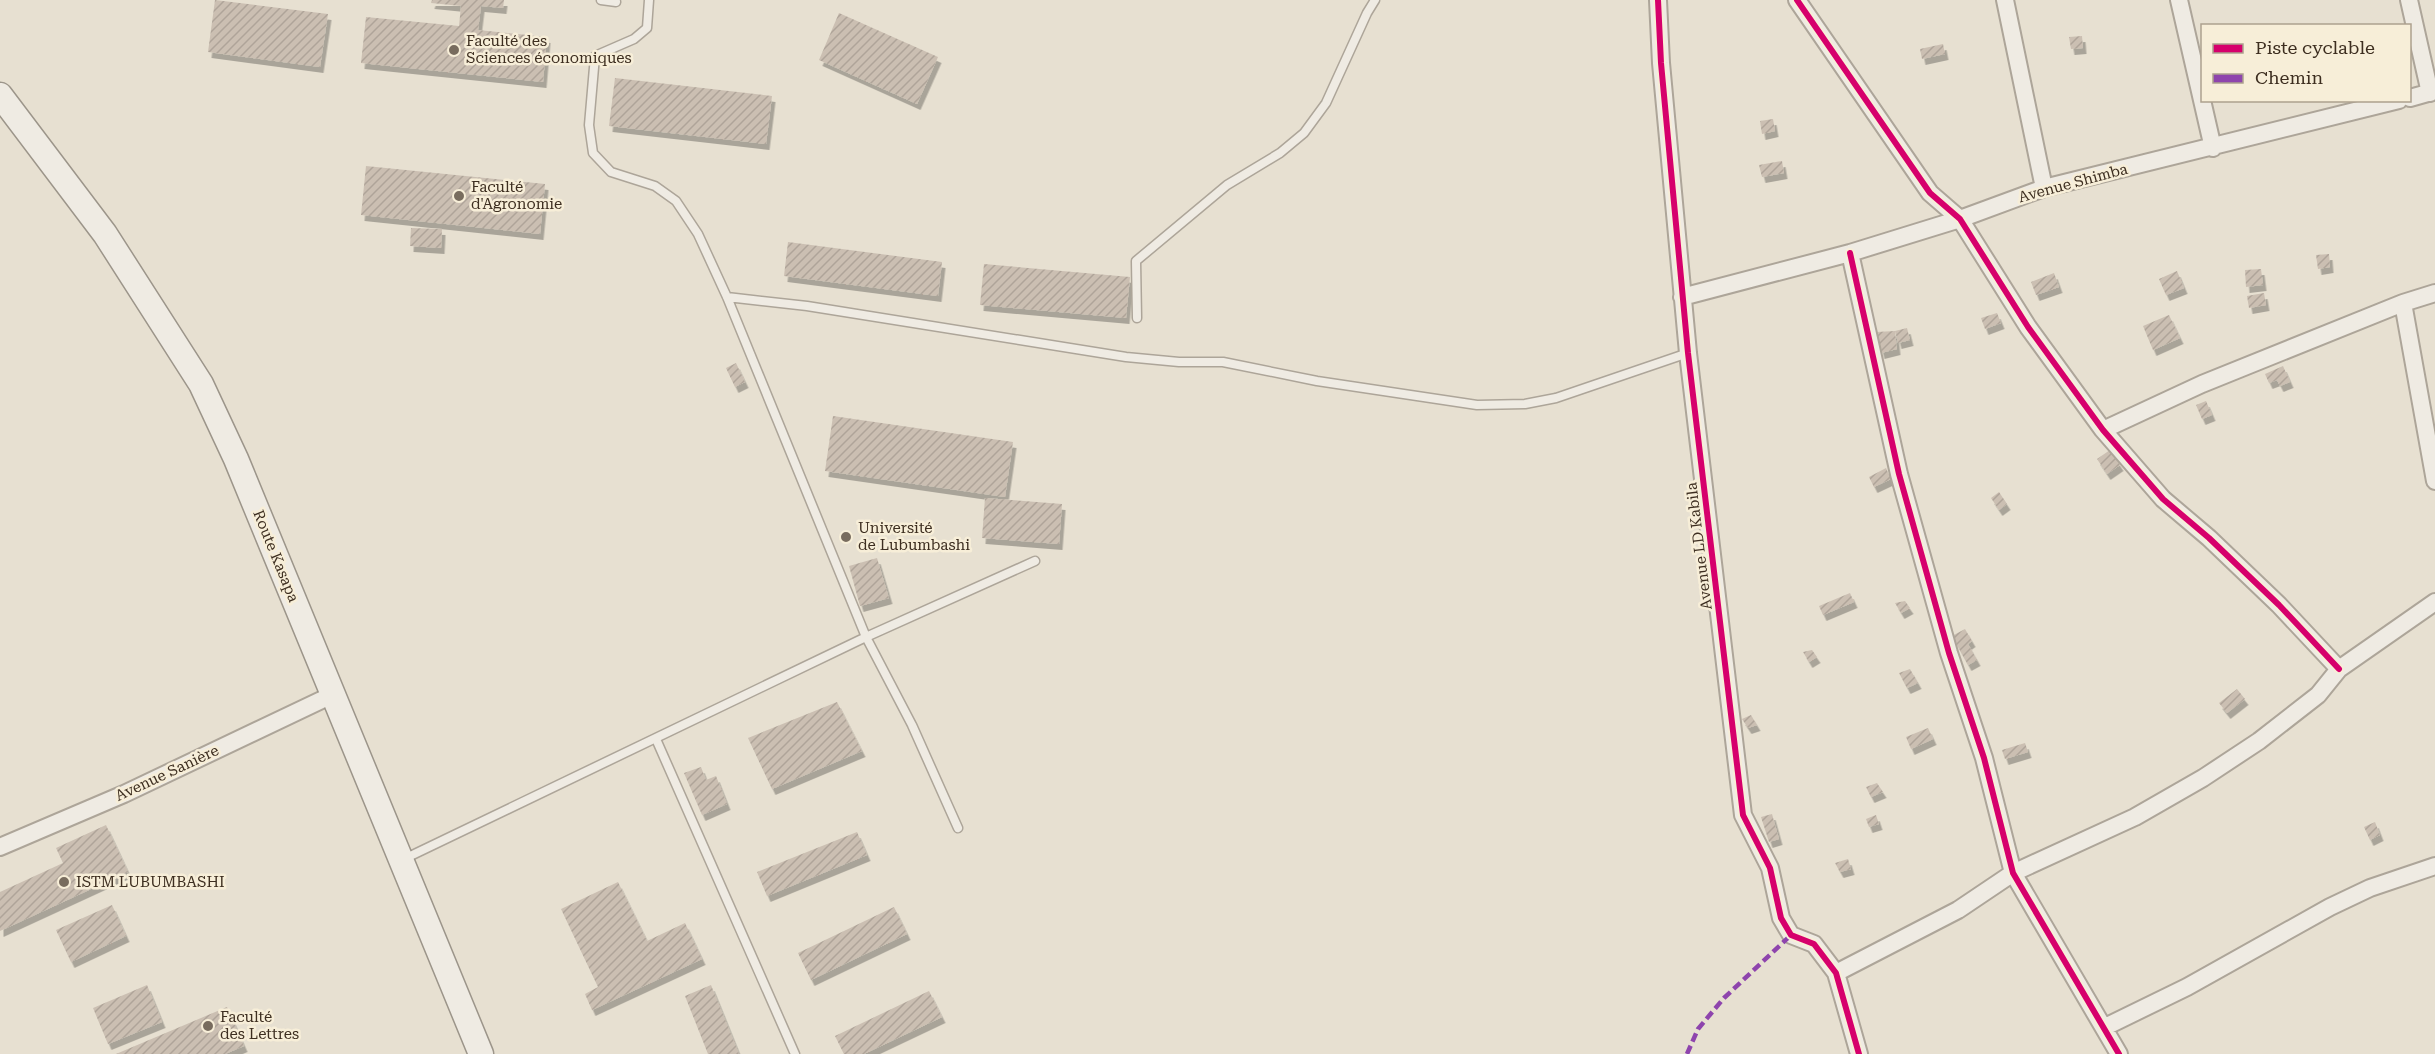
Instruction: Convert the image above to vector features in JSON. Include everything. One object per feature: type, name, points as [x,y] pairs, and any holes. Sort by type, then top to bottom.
[{"type":"main road","name":"Route Kasapa","points":[[0,95],[105,234],[201,384],[236,459],[481,1054]]},
{"type":"street","name":"Avenue LD Kabila","points":[[1658,0],[1661,63],[1682,297],[1743,815],[1770,868],[1781,918],[1791,935],[1814,944],[1836,973],[1859,1054]]},
{"type":"street","points":[[1797,0],[1930,193],[1960,219],[2028,327],[2103,430],[2163,499],[2209,538],[2279,604],[2339,669]]},
{"type":"street","points":[[2005,0],[2044,188]]},
{"type":"street","points":[[2179,0],[2201,99]]},
{"type":"street","points":[[2409,0],[2432,92],[2411,97]]},
{"type":"street","points":[[2202,102],[2212,148]]},
{"type":"street","name":"Avenue Shimba","points":[[1682,297],[1850,253],[1960,219],[2044,188],[2391,102]]},
{"type":"street","points":[[1850,253],[1899,474],[1949,653],[1984,758],[2013,873],[2120,1054]]},
{"type":"street","points":[[2103,430],[2213,379],[2435,292]]},
{"type":"street","points":[[2403,303],[2435,481]]},
{"type":"street","points":[[1836,973],[1958,910],[2013,873],[2135,817],[2203,778],[2259,741],[2318,695],[2339,669],[2435,602]]},
{"type":"street","name":"Avenue Sanière","points":[[0,847],[124,794],[332,695]]},
{"type":"street","points":[[2105,1027],[2187,987],[2330,907],[2370,888],[2435,866]]},
{"type":"lane","points":[[601,0],[616,2]]},
{"type":"lane","points":[[649,0],[647,28],[634,39],[595,56],[589,125],[593,153],[611,172],[655,186],[676,201],[698,234],[727,297],[866,637],[912,726],[958,828]]},
{"type":"lane","points":[[1137,318],[1136,261],[1227,185],[1280,153],[1304,133],[1326,103],[1375,0]]},
{"type":"lane","points":[[727,297],[807,306],[1126,357],[1179,362],[1223,362],[1317,381],[1477,405],[1526,404],[1556,398],[1688,353]]},
{"type":"lane","points":[[400,861],[866,637],[1035,561]]},
{"type":"lane","points":[[656,739],[795,1054]]},
{"type":"building","points":[[215,0],[328,14],[320,67],[208,52]]},
{"type":"building","name":"Faculté des Sciences économiques","points":[[432,0],[504,0],[503,8],[481,6],[478,30],[547,37],[543,82],[361,63],[366,17],[459,26],[461,6],[431,3]]},
{"type":"building","points":[[839,13],[938,57],[917,104],[819,60]]},
{"type":"building","points":[[2082,36],[2083,48],[2071,49],[2069,37]]},
{"type":"building","points":[[1943,44],[1945,54],[1922,59],[1920,49]]},
{"type":"building","points":[[615,78],[772,96],[766,144],[609,126]]},
{"type":"building","points":[[1773,119],[1775,131],[1762,134],[1760,121]]},
{"type":"building","points":[[1782,161],[1784,173],[1762,177],[1759,165]]},
{"type":"building","points":[[366,166],[545,184],[540,234],[361,215]]},
{"type":"building","points":[[411,228],[442,229],[441,248],[410,246]]},
{"type":"building","points":[[788,242],[942,262],[938,296],[784,276]]},
{"type":"building","points":[[2329,254],[2330,267],[2318,269],[2316,255]]},
{"type":"building","points":[[984,264],[1130,277],[1126,318],[980,305]]},
{"type":"building","points":[[2261,269],[2263,285],[2246,287],[2245,270]]},
{"type":"building","points":[[2177,271],[2184,288],[2166,295],[2159,279]]},
{"type":"building","points":[[2054,273],[2059,287],[2036,295],[2031,282]]},
{"type":"building","points":[[2264,293],[2266,305],[2249,308],[2247,296]]},
{"type":"building","points":[[1997,313],[2001,323],[1985,329],[1981,318]]},
{"type":"building","points":[[2169,315],[2180,338],[2153,350],[2143,326]]},
{"type":"building","points":[[1907,328],[1910,340],[1898,343],[1895,331]]},
{"type":"building","points":[[1895,331],[1897,349],[1881,353],[1876,332]]},
{"type":"building","points":[[736,363],[745,382],[735,387],[726,368]]},
{"type":"building","points":[[2283,366],[2290,382],[2280,386],[2277,380],[2269,383],[2265,374]]},
{"type":"building","points":[[2206,401],[2212,415],[2202,419],[2196,405]]},
{"type":"building","points":[[833,416],[1013,442],[1005,497],[825,471]]},
{"type":"building","points":[[2110,450],[2120,465],[2107,474],[2097,459]]},
{"type":"building","points":[[1886,468],[1891,479],[1874,487],[1869,477]]},
{"type":"building","points":[[1999,492],[2007,504],[1999,510],[1991,498]]},
{"type":"building","points":[[985,498],[1062,504],[1059,544],[982,538]]},
{"type":"building","points":[[877,558],[889,598],[860,606],[849,566]]},
{"type":"building","points":[[1850,593],[1854,602],[1823,615],[1819,606]]},
{"type":"building","points":[[1905,601],[1910,608],[1901,613],[1895,603]]},
{"type":"building","points":[[1965,629],[1972,641],[1968,644],[1977,660],[1968,665],[1952,636]]},
{"type":"building","points":[[1812,650],[1817,657],[1809,662],[1803,652]]},
{"type":"building","points":[[1910,669],[1918,683],[1907,688],[1899,673]]},
{"type":"building","points":[[2237,689],[2245,699],[2227,713],[2219,703]]},
{"type":"building","points":[[837,702],[862,751],[772,789],[748,738]]},
{"type":"building","points":[[1751,715],[1757,725],[1748,728],[1742,719]]},
{"type":"building","points":[[1928,728],[1933,739],[1911,749],[1906,737]]},
{"type":"building","points":[[2025,743],[2028,752],[2005,759],[2002,750]]},
{"type":"building","points":[[701,767],[706,780],[716,776],[727,804],[702,815],[684,773]]},
{"type":"building","points":[[1877,783],[1883,792],[1871,797],[1866,787]]},
{"type":"building","points":[[1772,814],[1779,839],[1769,842],[1761,817]]},
{"type":"building","points":[[1876,815],[1879,824],[1869,827],[1866,819]]},
{"type":"building","points":[[2375,822],[2380,835],[2370,840],[2364,827]]},
{"type":"building","name":"ISTM LUBUMBASHI","points":[[106,825],[128,872],[0,931],[0,892],[63,863],[56,848]]},
{"type":"building","points":[[857,832],[867,855],[767,896],[757,872]]},
{"type":"building","points":[[1848,859],[1851,869],[1840,872],[1835,863]]},
{"type":"building","points":[[618,882],[647,941],[685,923],[702,959],[592,1010],[585,994],[598,987],[561,909]]},
{"type":"building","points":[[112,905],[126,936],[71,962],[56,930]]},
{"type":"building","points":[[894,907],[907,934],[811,980],[798,953]]},
{"type":"building","points":[[147,985],[162,1022],[108,1044],[93,1008]]},
{"type":"building","points":[[711,985],[739,1054],[708,1054],[685,996]]},
{"type":"building","points":[[929,991],[942,1017],[864,1054],[844,1054],[835,1036]]},
{"type":"building","name":"Faculté des Lettres","points":[[227,1007],[244,1046],[225,1054],[116,1054]]},
{"type":"marked path","points":[[1687,1054],[1698,1029],[1724,998],[1791,935]]},
{"type":"cycle path","points":[[1658,0],[1661,63],[1688,353],[1743,815],[1770,868],[1781,918],[1791,935],[1814,944],[1836,973],[1859,1054]]},
{"type":"cycle path","points":[[1797,0],[1930,193],[1960,219],[2028,327],[2103,430],[2163,499],[2209,538],[2279,605],[2339,669]]},
{"type":"cycle path","points":[[1850,253],[1899,474],[1949,653],[1984,758],[2013,873],[2119,1054]]},
{"type":"place","name":"Faculté des Sciences économiques","points":[[454,50]]},
{"type":"place","name":"Faculté d'Agronomie","points":[[459,196]]},
{"type":"place","name":"Université de Lubumbashi","points":[[846,537]]},
{"type":"place","name":"ISTM LUBUMBASHI","points":[[64,882]]},
{"type":"place","name":"Faculté des Lettres","points":[[208,1026]]}]
